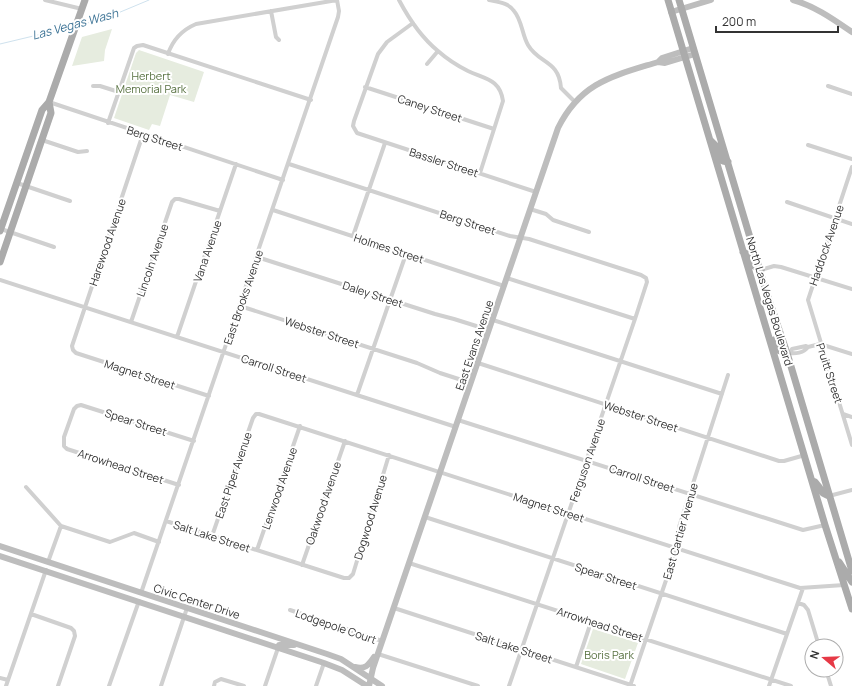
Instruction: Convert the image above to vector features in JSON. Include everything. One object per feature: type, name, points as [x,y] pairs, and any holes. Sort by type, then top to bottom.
[{"type":"main road","points":[[0,230],[42,110],[49,102],[85,0]]},
{"type":"main road","name":"North Las Vegas Boulevard","points":[[668,0],[718,170],[852,609]]},
{"type":"main road","name":"North Las Vegas Boulevard","points":[[680,0],[760,270],[789,353],[829,496],[852,571]]},
{"type":"main road","points":[[671,12],[711,0]]},
{"type":"main road","points":[[793,0],[828,15],[852,32]]},
{"type":"main road","name":"East Evans Avenue","points":[[368,686],[378,652],[558,128],[575,102],[584,93],[601,81],[616,74],[658,62],[665,63],[683,54],[694,51]]},
{"type":"main road","points":[[0,262],[51,114],[49,102]]},
{"type":"main road","points":[[709,139],[717,147],[722,161],[728,162]]},
{"type":"main road","points":[[718,170],[725,171],[730,182],[736,188]]},
{"type":"main road","points":[[743,252],[749,255],[754,266],[760,270]]},
{"type":"main road","points":[[750,274],[757,277],[763,292],[768,295]]},
{"type":"main road","points":[[769,336],[775,342],[780,351],[789,353]]},
{"type":"main road","points":[[805,454],[811,456],[816,467],[822,470]]},
{"type":"main road","points":[[813,480],[820,486],[823,493],[829,496]]},
{"type":"main road","points":[[826,526],[832,527],[838,538],[843,542]]},
{"type":"main road","name":"Civic Center Drive","points":[[0,546],[141,594],[298,644],[341,660],[382,686]]},
{"type":"main road","name":"Civic Center Drive","points":[[0,556],[324,663],[342,670],[368,686]]},
{"type":"main road","points":[[836,558],[852,582]]},
{"type":"main road","points":[[23,563],[43,565],[48,562]]},
{"type":"main road","points":[[46,570],[50,568],[74,571]]},
{"type":"main road","points":[[844,585],[852,588]]},
{"type":"main road","points":[[114,593],[119,591],[133,595],[141,594]]},
{"type":"main road","points":[[139,601],[142,598],[153,601],[154,598]]},
{"type":"main road","points":[[278,648],[279,645],[282,644],[298,644]]},
{"type":"main road","points":[[349,664],[359,668],[366,667],[378,652]]},
{"type":"street","points":[[45,0],[82,9]]},
{"type":"street","points":[[168,54],[171,45],[178,35],[188,27],[196,24],[337,0]]},
{"type":"street","name":"East Brooks Avenue","points":[[141,594],[311,100],[338,17],[339,11],[337,0]]},
{"type":"street","points":[[399,0],[424,38],[438,51],[463,68],[490,80],[502,93],[502,101],[480,173]]},
{"type":"street","points":[[489,0],[507,4],[514,10],[518,17],[524,38],[529,47],[535,54],[548,62],[557,72],[560,79],[561,88],[575,102]]},
{"type":"street","points":[[271,11],[276,37],[279,40]]},
{"type":"street","points":[[365,87],[378,54],[387,42],[413,23]]},
{"type":"street","points":[[108,123],[136,46],[143,46],[311,100]]},
{"type":"street","points":[[427,64],[438,51]]},
{"type":"street","points":[[93,86],[100,86],[119,92]]},
{"type":"street","points":[[828,86],[852,94]]},
{"type":"street","name":"Caney Street","points":[[365,87],[494,129]]},
{"type":"street","name":"Bassler Street","points":[[365,87],[354,121],[354,130],[357,133],[536,192]]},
{"type":"street","name":"Berg Street","points":[[49,102],[108,123],[284,180]]},
{"type":"street","name":"Harewood Avenue","points":[[72,350],[84,307],[143,134]]},
{"type":"street","points":[[42,140],[78,152],[87,151]]},
{"type":"street","points":[[353,236],[385,142]]},
{"type":"street","points":[[808,145],[852,159]]},
{"type":"street","name":"Vana Avenue","points":[[177,337],[236,164]]},
{"type":"street","name":"Berg Street","points":[[289,164],[510,236],[529,239],[641,275],[646,278]]},
{"type":"street","name":"Haddock Avenue","points":[[808,300],[852,168]]},
{"type":"street","points":[[17,183],[70,201]]},
{"type":"street","name":"Lincoln Avenue","points":[[131,322],[172,202],[179,198],[220,211]]},
{"type":"street","points":[[787,202],[852,224]]},
{"type":"street","name":"Holmes Street","points":[[273,210],[504,286]]},
{"type":"street","points":[[530,210],[546,214],[554,220],[589,232]]},
{"type":"street","points":[[0,230],[54,247]]},
{"type":"street","points":[[357,395],[406,254]]},
{"type":"street","name":"Daley Street","points":[[257,257],[489,330]]},
{"type":"street","points":[[760,270],[774,266],[781,267],[852,289]]},
{"type":"street","points":[[507,278],[635,319]]},
{"type":"street","name":"Ferguson Avenue","points":[[510,686],[635,319],[647,282],[646,278]]},
{"type":"street","name":"Carroll Street","points":[[0,280],[456,427]]},
{"type":"street","name":"Pruitt Street","points":[[808,300],[820,344],[852,446]]},
{"type":"street","name":"Webster Street","points":[[240,306],[373,349],[471,383]]},
{"type":"street","points":[[492,320],[722,394]]},
{"type":"street","points":[[789,353],[792,349],[820,344],[852,354]]},
{"type":"street","name":"Magnet Street","points":[[72,350],[76,353],[209,396]]},
{"type":"street","name":"Webster Street","points":[[478,363],[779,461],[784,461],[805,454]]},
{"type":"street","name":"East Cartier Avenue","points":[[631,686],[677,548],[680,538],[679,527],[728,375]]},
{"type":"street","name":"Spear Street","points":[[64,446],[64,437],[74,409],[82,405],[194,441]]},
{"type":"street","name":"Magnet Street","points":[[256,414],[300,426],[800,588],[844,585]]},
{"type":"street","name":"East Piper Avenue","points":[[212,536],[253,418],[256,414]]},
{"type":"street","points":[[843,414],[852,417]]},
{"type":"street","name":"Carroll Street","points":[[458,420],[803,530],[826,526]]},
{"type":"street","name":"Lenwood Avenue","points":[[257,550],[300,426]]},
{"type":"street","name":"Oakwood Avenue","points":[[302,565],[345,441]]},
{"type":"street","name":"Arrowhead Street","points":[[64,446],[68,449],[179,485]]},
{"type":"street","name":"Dogwood Avenue","points":[[349,578],[353,574],[389,455]]},
{"type":"street","points":[[26,487],[61,526],[110,542],[134,533],[159,542]]},
{"type":"street","points":[[829,496],[852,490]]},
{"type":"street","name":"Spear Street","points":[[425,517],[787,634]]},
{"type":"street","name":"Salt Lake Street","points":[[166,521],[302,565],[344,578],[349,578]]},
{"type":"street","points":[[48,562],[61,526]]},
{"type":"street","name":"Arrowhead Street","points":[[409,563],[791,686]]},
{"type":"street","points":[[6,686],[46,570]]},
{"type":"street","points":[[769,686],[803,588]]},
{"type":"street","points":[[109,686],[139,601]]},
{"type":"street","points":[[798,603],[804,605],[808,610],[817,638]]},
{"type":"street","points":[[161,686],[187,608]]},
{"type":"street","name":"Salt Lake Street","points":[[394,608],[631,686]]},
{"type":"street","name":"Lodgepole Court","points":[[290,610],[382,641]]},
{"type":"street","points":[[31,614],[71,628],[74,631],[75,636],[58,686]]},
{"type":"street","points":[[576,667],[591,622]]},
{"type":"street","points":[[266,686],[278,648]]},
{"type":"street","points":[[378,652],[478,686]]},
{"type":"street","points":[[316,686],[324,663]]},
{"type":"street","points":[[0,678],[8,680]]},
{"type":"street","points":[[214,686],[218,679],[244,686]]},
{"type":"green space","points":[[112,29],[105,50],[104,61],[72,66],[82,37]]},
{"type":"green space","name":"Herbert Memorial Park","points":[[139,50],[204,72],[194,102],[170,95],[160,126],[152,124],[149,130],[114,118],[136,53]]},
{"type":"green space","name":"Boris Park","points":[[593,629],[638,643],[625,679],[581,664]]},
{"type":"waterway","name":"Las Vegas Wash","points":[[80,25],[106,18],[149,0]]},
{"type":"waterway","name":"Las Vegas Wash","points":[[0,44],[71,27]]}]
